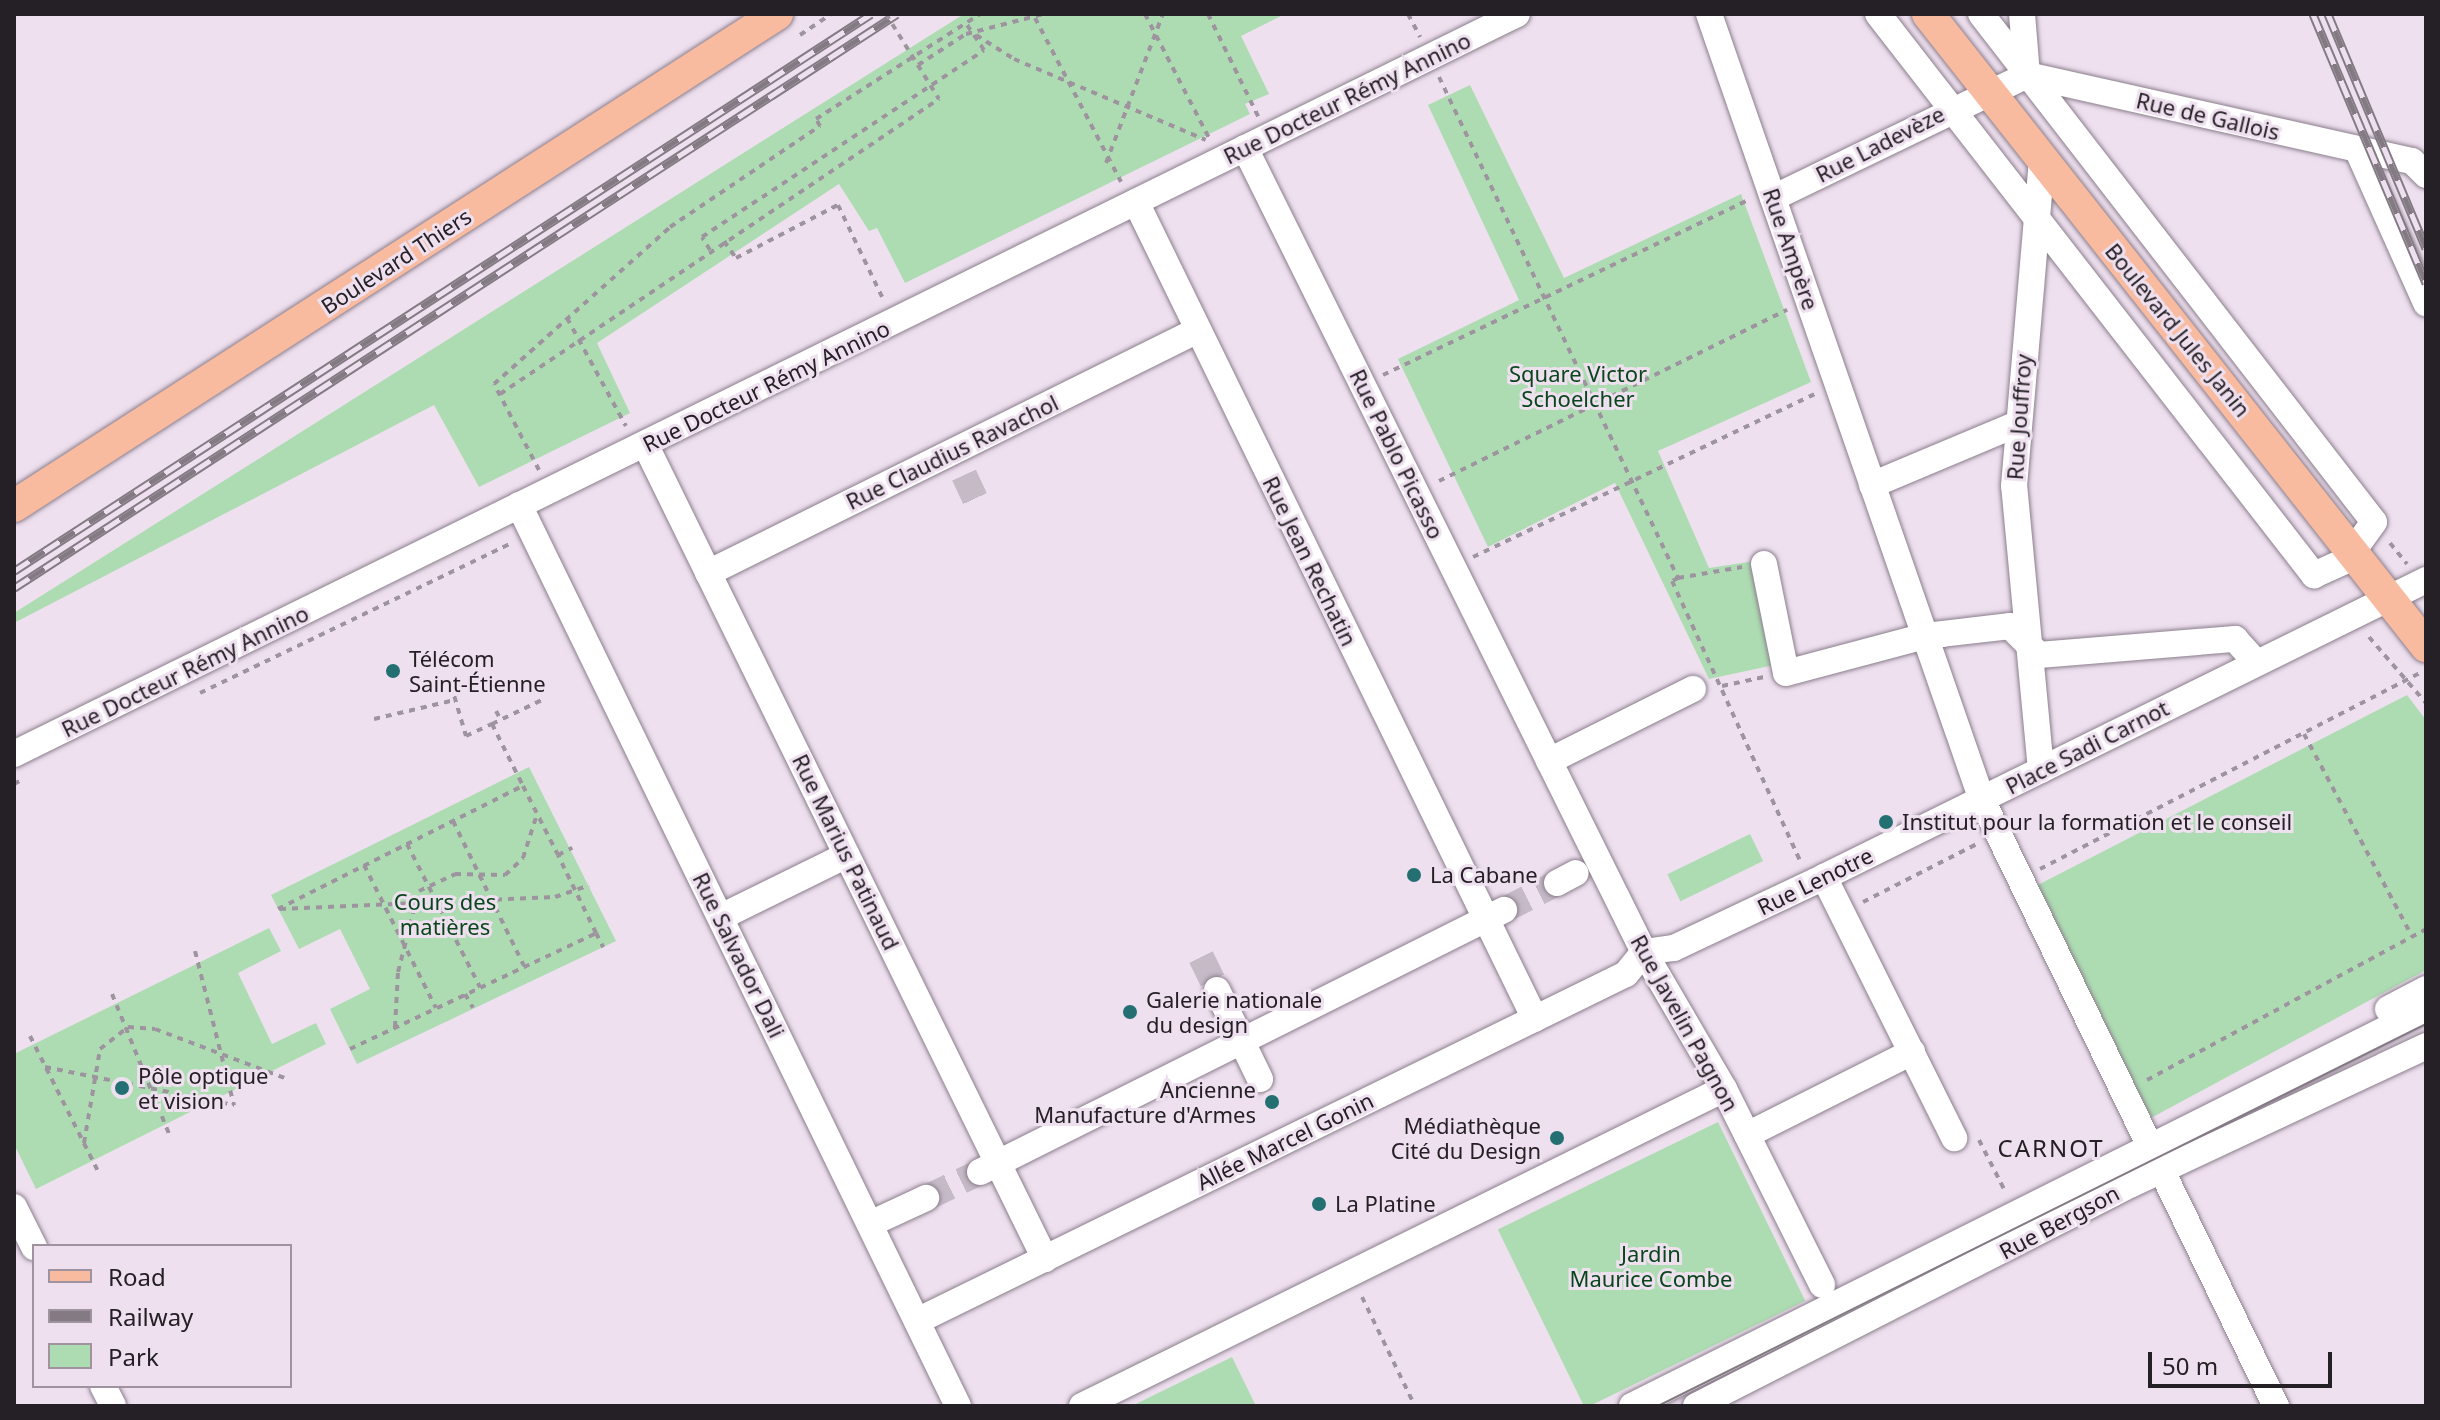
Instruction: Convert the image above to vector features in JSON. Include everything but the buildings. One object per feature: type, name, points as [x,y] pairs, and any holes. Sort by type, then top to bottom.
[{"type":"main road","name":"Boulevard Jules Janin","points":[[1928,14],[2356,552],[2426,646]]},
{"type":"main road","name":"Boulevard Thiers","points":[[14,506],[788,25]]},
{"type":"street","name":"Rue Docteur Rémy Annino","points":[[14,754],[549,490],[642,448],[1136,202],[1216,151],[1256,142],[1517,14]]},
{"type":"street","name":"Rue Ampère","points":[[1709,14],[1982,800]]},
{"type":"street","points":[[1878,14],[2314,575],[2356,552],[2374,522],[1981,14]]},
{"type":"street","points":[[2022,14],[2027,75]]},
{"type":"street","points":[[1987,90],[2027,75]]},
{"type":"street","name":"Rue de Gallois","points":[[2027,75],[2421,163]]},
{"type":"street","name":"Rue Ladevèze","points":[[1771,194],[1987,90]]},
{"type":"street","name":"Rue Pablo Picasso","points":[[1256,142],[1363,385],[1549,761]]},
{"type":"street","points":[[2358,151],[2426,303]]},
{"type":"street","name":"Rue Jouffroy","points":[[2041,770],[2014,486],[2042,160]]},
{"type":"street","name":"Rue Jean Rechatin","points":[[1136,202],[1196,331],[1495,914],[1535,1019]]},
{"type":"street","name":"Rue Claudius Ravachol","points":[[708,573],[958,464],[1196,331]]},
{"type":"street","points":[[1872,485],[2017,424]]},
{"type":"street","name":"Rue Marius Patinaud","points":[[642,448],[708,573],[847,855],[989,1168],[1045,1259]]},
{"type":"street","name":"Rue Salvador Dali","points":[[519,505],[958,1406]]},
{"type":"street","points":[[1764,564],[1786,673],[1925,636],[2010,626],[2039,655],[2103,655],[2235,639],[2256,662]]},
{"type":"street","name":"Place Sadi Carnot","points":[[2276,1406],[1982,800],[2423,582]]},
{"type":"street","points":[[1549,761],[1693,689]]},
{"type":"street","name":"Rue Javelin Pagnon","points":[[1549,761],[1644,952],[1724,1089],[1822,1285]]},
{"type":"street","name":"Rue Lenotre","points":[[1644,952],[1674,948],[1982,800]]},
{"type":"street","points":[[721,917],[847,855]]},
{"type":"street","points":[[1817,880],[1912,1052],[1964,1133]]},
{"type":"street","points":[[989,1168],[1495,914]]},
{"type":"street","name":"Allée Marcel Gonin","points":[[917,1321],[1045,1259],[1287,1132],[1626,974],[1644,952]]},
{"type":"street","name":"Rue Bergson","points":[[1696,1406],[2151,1152],[2426,989]]},
{"type":"street","points":[[1217,990],[1260,1079]]},
{"type":"street","points":[[1632,1406],[2151,1152],[2426,1009]]},
{"type":"street","name":"Rue Bergson","points":[[2151,1152],[2426,1046]]},
{"type":"street","points":[[1747,1135],[1912,1052]]},
{"type":"street","points":[[1082,1406],[1724,1089]]},
{"type":"street","points":[[870,1224],[926,1198]]},
{"type":"street","points":[[14,1207],[32,1244]]},
{"type":"street","points":[[104,1388],[113,1406]]},
{"type":"path","points":[[788,25],[831,14]]},
{"type":"path","points":[[500,394],[939,99],[886,14]]},
{"type":"path","points":[[549,490],[494,384],[670,227],[980,14]]},
{"type":"path","points":[[918,65],[969,33],[1044,14]]},
{"type":"path","points":[[1145,14],[1216,151]]},
{"type":"path","points":[[1106,163],[1163,14]]},
{"type":"path","points":[[1208,14],[1256,142]]},
{"type":"path","points":[[1035,18],[1106,163],[1136,202]]},
{"type":"path","points":[[710,250],[702,237],[984,50],[969,33],[965,22]]},
{"type":"path","points":[[969,33],[1216,151]]},
{"type":"path","points":[[1430,57],[1678,578]]},
{"type":"path","points":[[1363,385],[1771,194]]},
{"type":"path","points":[[724,241],[736,258],[838,205],[894,322]]},
{"type":"path","points":[[1415,492],[1808,300]]},
{"type":"path","points":[[567,318],[642,448]]},
{"type":"path","points":[[1453,567],[1837,384]]},
{"type":"path","points":[[2374,522],[2423,582]]},
{"type":"path","points":[[184,701],[533,532]]},
{"type":"path","points":[[1764,564],[1672,581],[1817,880]]},
{"type":"path","points":[[2351,617],[2426,703]]},
{"type":"path","points":[[2019,880],[2426,671]]},
{"type":"path","points":[[1722,686],[1786,673]]},
{"type":"path","points":[[457,682],[451,685],[466,736],[544,699]]},
{"type":"path","points":[[374,719],[455,700]]},
{"type":"path","points":[[496,711],[501,720]]},
{"type":"path","points":[[492,724],[603,947]]},
{"type":"path","points":[[2304,733],[2412,936]]},
{"type":"path","points":[[14,784],[28,777]]},
{"type":"path","points":[[523,786],[278,909],[491,900],[576,891],[589,885]]},
{"type":"path","points":[[395,1027],[404,943],[413,904],[427,884],[478,874],[505,875],[516,868],[537,814]]},
{"type":"path","points":[[453,821],[524,967]]},
{"type":"path","points":[[1867,918],[1860,904],[1996,834]]},
{"type":"path","points":[[407,844],[480,987]]},
{"type":"path","points":[[558,855],[572,848]]},
{"type":"path","points":[[364,865],[436,1008]]},
{"type":"path","points":[[2123,1094],[2426,929]]},
{"type":"path","points":[[350,1049],[596,933]]},
{"type":"path","points":[[45,1067],[148,1083],[234,1105],[227,1060],[195,951]]},
{"type":"path","points":[[112,994],[170,1136]]},
{"type":"path","points":[[465,994],[473,1008]]},
{"type":"path","points":[[84,1143],[92,1126],[94,1073],[100,1049],[126,1028],[155,1029],[227,1060],[287,1079]]},
{"type":"path","points":[[30,1036],[98,1171]]},
{"type":"path","points":[[1964,1133],[2009,1198],[2020,1192]]},
{"type":"path","points":[[1351,1273],[1415,1406]]},
{"type":"green space","points":[[964,14],[1285,14],[1241,36],[1269,94],[1245,104],[1250,114],[905,283],[877,228],[869,231],[839,184],[597,343],[630,413],[479,487],[434,405],[14,623],[14,613]]},
{"type":"green space","name":"Square Victor Schoelcher","points":[[1470,85],[1564,278],[1741,194],[1811,382],[1658,451],[1709,568],[1755,561],[1774,665],[1709,679],[1615,483],[1488,547],[1398,359],[1519,300],[1428,105]]},
{"type":"green space","points":[[2407,695],[2426,720],[2426,970],[2149,1119],[2034,887]]},
{"type":"green space","name":"Cours des matières","points":[[529,767],[616,941],[357,1064],[330,1009],[370,989],[340,929],[299,949],[271,895]]},
{"type":"green space","points":[[1750,834],[1763,861],[1680,901],[1667,874]]},
{"type":"green space","points":[[269,928],[281,951],[238,973],[272,1044],[316,1023],[326,1044],[36,1189],[14,1144],[14,1054]]},
{"type":"green space","name":"Jardin Maurice Combe","points":[[1718,1122],[1805,1301],[1590,1406],[1584,1406],[1498,1229]]},
{"type":"green space","points":[[1232,1357],[1256,1406],[1132,1406],[1156,1394]]},
{"type":"tunnel","points":[[964,475],[980,509]]},
{"type":"tunnel","points":[[1504,910],[1557,883]]},
{"type":"tunnel","points":[[1201,957],[1217,990]]},
{"type":"tunnel","points":[[926,1198],[980,1172]]},
{"type":"tram line","points":[[1658,1406],[2426,1024]]},
{"type":"railway","points":[[14,571],[871,14]]},
{"type":"railway","points":[[14,588],[897,14]]},
{"type":"railway","points":[[2313,14],[2426,283]]},
{"type":"railway","points":[[2328,14],[2426,248]]},
{"type":"place","name":"Télécom Saint-Étienne","points":[[393,671]]},
{"type":"place","name":"Institut pour la formation et le conseil","points":[[1886,822]]},
{"type":"place","name":"La Cabane","points":[[1414,875]]},
{"type":"place","name":"Galerie nationale du design","points":[[1130,1012]]},
{"type":"place","name":"Pôle optique et vision","points":[[122,1088]]},
{"type":"place","name":"Ancienne Manufacture d'Armes","points":[[1272,1102]]},
{"type":"place","name":"Médiathèque Cité du Design","points":[[1557,1138]]},
{"type":"place","name":"La Platine","points":[[1319,1204]]},
{"type":"district","name":"CARNOT","points":[[2051,1148]]}]
